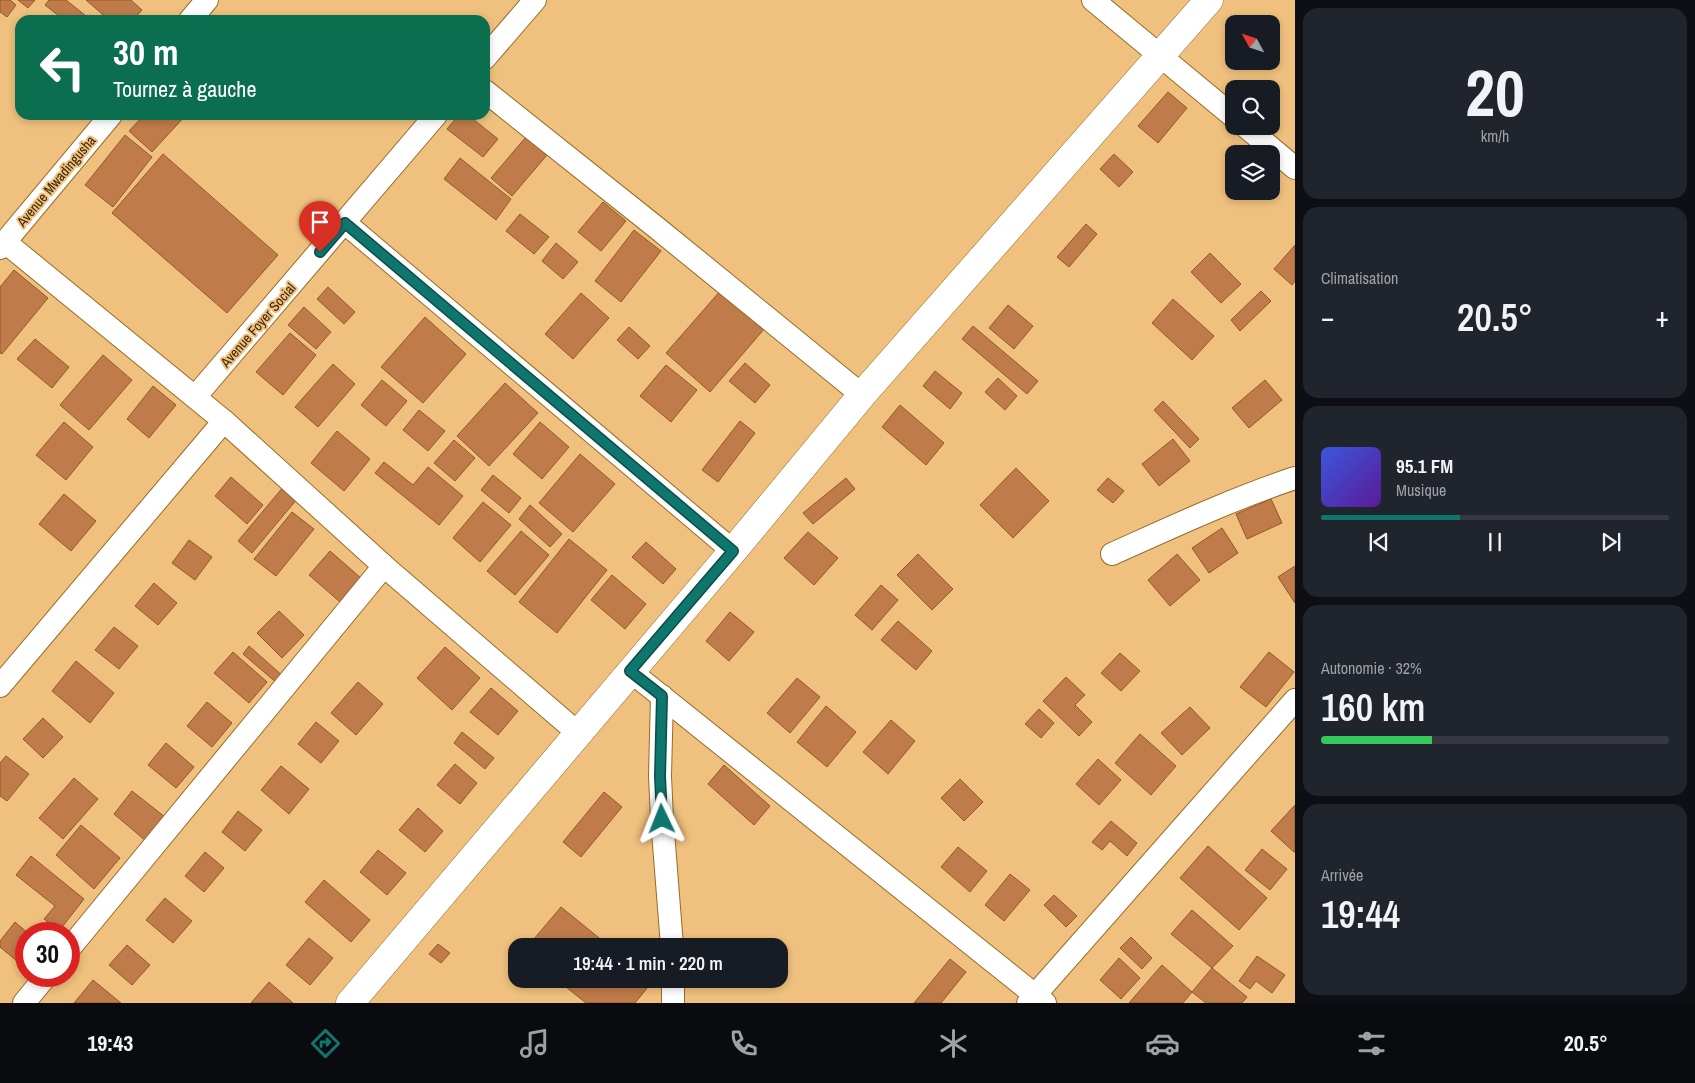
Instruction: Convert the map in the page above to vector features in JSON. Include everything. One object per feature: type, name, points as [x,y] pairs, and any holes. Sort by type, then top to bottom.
[{"type":"street","points":[[194,15],[207,0]]},
{"type":"street","points":[[490,52],[535,0]]},
{"type":"street","points":[[1093,0],[1225,110]]},
{"type":"street","points":[[350,1003],[862,396],[1209,0]]},
{"type":"street","points":[[490,95],[665,234],[862,396]]},
{"type":"street","name":"Avenue Mwadingusha","points":[[3,245],[107,120]]},
{"type":"street","name":"Avenue Foyer Social","points":[[195,397],[432,120]]},
{"type":"street","points":[[1256,135],[1295,168]]},
{"type":"street","points":[[345,223],[733,551]]},
{"type":"street","points":[[3,245],[224,421],[384,566],[578,733]]},
{"type":"street","points":[[0,686],[224,421]]},
{"type":"street","points":[[1112,554],[1198,516],[1295,478]]},
{"type":"street","points":[[80,936],[384,566]]},
{"type":"street","points":[[630,671],[1037,1000],[1295,700]]},
{"type":"street","points":[[662,696],[661,802],[671,938]]},
{"type":"street","points":[[24,1003],[37,987]]},
{"type":"street","points":[[673,988],[673,1003]]},
{"type":"building","points":[[0,0],[10,0],[16,5],[7,17],[0,12]]},
{"type":"building","points":[[18,0],[35,0],[28,8]]},
{"type":"building","points":[[49,0],[66,0],[85,15],[58,15],[45,5]]},
{"type":"building","points":[[86,0],[131,0],[142,10],[138,15],[103,15]]},
{"type":"building","points":[[1168,92],[1187,108],[1158,143],[1138,126]]},
{"type":"building","points":[[139,120],[181,120],[152,152],[129,131]]},
{"type":"building","points":[[455,120],[474,120],[498,139],[483,157],[447,129]]},
{"type":"building","points":[[125,135],[152,157],[113,207],[85,185]]},
{"type":"building","points":[[526,137],[547,155],[512,196],[491,178]]},
{"type":"building","points":[[163,154],[278,255],[227,313],[112,213]]},
{"type":"building","points":[[1114,154],[1133,172],[1119,187],[1100,169]]},
{"type":"building","points":[[460,158],[511,199],[496,220],[444,179]]},
{"type":"building","points":[[603,202],[626,221],[601,251],[578,232]]},
{"type":"building","points":[[520,214],[549,237],[534,254],[506,231]]},
{"type":"building","points":[[1086,224],[1097,234],[1069,267],[1057,257]]},
{"type":"building","points":[[634,230],[661,251],[621,302],[595,281]]},
{"type":"building","points":[[556,243],[578,262],[563,279],[542,261]]},
{"type":"building","points":[[1295,245],[1295,281],[1292,285],[1274,269]]},
{"type":"building","points":[[1210,253],[1241,284],[1221,303],[1191,272]]},
{"type":"building","points":[[14,270],[48,298],[2,354],[0,353],[0,287]]},
{"type":"building","points":[[328,287],[355,312],[344,324],[317,299]]},
{"type":"building","points":[[721,290],[765,328],[710,392],[666,353]]},
{"type":"building","points":[[1261,291],[1271,301],[1240,331],[1231,320]]},
{"type":"building","points":[[581,293],[609,318],[573,359],[545,334]]},
{"type":"building","points":[[1173,299],[1214,336],[1192,360],[1152,323]]},
{"type":"building","points":[[1008,305],[1033,326],[1014,349],[989,328]]},
{"type":"building","points":[[304,307],[331,332],[316,349],[288,325]]},
{"type":"building","points":[[425,317],[466,354],[423,403],[381,367]]},
{"type":"building","points":[[973,326],[1038,381],[1027,394],[962,339]]},
{"type":"building","points":[[629,327],[650,346],[638,359],[617,340]]},
{"type":"building","points":[[290,333],[316,355],[283,395],[256,372]]},
{"type":"building","points":[[35,339],[69,367],[52,388],[17,359]]},
{"type":"building","points":[[103,355],[132,380],[89,430],[60,405]]},
{"type":"building","points":[[745,363],[770,385],[755,403],[729,381]]},
{"type":"building","points":[[333,364],[355,384],[318,427],[295,407]]},
{"type":"building","points":[[666,365],[697,390],[671,422],[640,396]]},
{"type":"building","points":[[935,371],[962,393],[950,409],[923,386]]},
{"type":"building","points":[[998,378],[1017,396],[1005,410],[985,392]]},
{"type":"building","points":[[382,380],[407,401],[386,426],[361,405]]},
{"type":"building","points":[[1265,380],[1282,400],[1249,428],[1232,408]]},
{"type":"building","points":[[505,383],[538,413],[489,466],[457,436]]},
{"type":"building","points":[[153,386],[176,405],[149,438],[127,419]]},
{"type":"building","points":[[1163,401],[1199,439],[1190,448],[1154,410]]},
{"type":"building","points":[[900,405],[944,443],[926,465],[882,427]]},
{"type":"building","points":[[419,410],[445,431],[428,451],[403,430]]},
{"type":"building","points":[[740,421],[755,433],[718,482],[702,470]]},
{"type":"building","points":[[64,422],[93,447],[66,480],[36,455]]},
{"type":"building","points":[[540,422],[569,447],[542,479],[513,454]]},
{"type":"building","points":[[337,431],[370,459],[344,491],[311,463]]},
{"type":"building","points":[[1173,439],[1190,461],[1159,486],[1142,464]]},
{"type":"building","points":[[454,440],[475,458],[455,481],[434,463]]},
{"type":"building","points":[[580,454],[615,484],[573,532],[539,503]]},
{"type":"building","points":[[384,462],[413,485],[428,467],[463,496],[439,525],[375,473]]},
{"type":"building","points":[[1016,468],[1049,501],[1013,538],[980,505]]},
{"type":"building","points":[[493,475],[521,498],[509,513],[481,490]]},
{"type":"building","points":[[231,477],[263,505],[247,524],[215,496]]},
{"type":"building","points":[[846,478],[855,489],[813,524],[803,513]]},
{"type":"building","points":[[1108,478],[1124,491],[1113,503],[1097,490]]},
{"type":"building","points":[[284,486],[298,498],[252,553],[238,541]]},
{"type":"building","points":[[64,494],[96,521],[71,551],[39,524]]},
{"type":"building","points":[[1271,499],[1282,523],[1247,539],[1236,514]]},
{"type":"building","points":[[483,502],[511,525],[480,562],[453,538]]},
{"type":"building","points":[[530,505],[562,534],[550,547],[519,519]]},
{"type":"building","points":[[292,512],[314,529],[276,576],[254,559]]},
{"type":"building","points":[[1222,528],[1238,553],[1209,573],[1192,548]]},
{"type":"building","points":[[521,531],[549,555],[515,595],[487,571]]},
{"type":"building","points":[[808,532],[838,558],[814,585],[784,558]]},
{"type":"building","points":[[569,539],[607,570],[557,633],[519,602]]},
{"type":"building","points":[[189,540],[212,557],[195,580],[172,563]]},
{"type":"building","points":[[646,542],[676,569],[663,584],[632,557]]},
{"type":"building","points":[[330,551],[361,578],[340,602],[309,575]]},
{"type":"building","points":[[918,554],[953,589],[932,610],[897,575]]},
{"type":"building","points":[[1177,554],[1200,580],[1170,606],[1148,580]]},
{"type":"building","points":[[1295,566],[1295,603],[1278,577]]},
{"type":"building","points":[[612,575],[646,604],[625,629],[591,600]]},
{"type":"building","points":[[154,583],[177,603],[158,625],[135,606]]},
{"type":"building","points":[[881,585],[898,600],[872,630],[855,615]]},
{"type":"building","points":[[279,611],[304,635],[282,658],[257,633]]},
{"type":"building","points":[[730,612],[754,632],[729,661],[706,641]]},
{"type":"building","points":[[898,621],[932,651],[916,670],[881,640]]},
{"type":"building","points":[[114,627],[138,646],[119,669],[95,650]]},
{"type":"building","points":[[249,646],[284,677],[278,684],[243,654]]},
{"type":"building","points":[[445,647],[480,678],[452,710],[417,678]]},
{"type":"building","points":[[233,652],[267,682],[249,703],[214,673]]},
{"type":"building","points":[[1269,652],[1294,672],[1266,707],[1240,687]]},
{"type":"building","points":[[1120,653],[1140,671],[1121,691],[1101,673]]},
{"type":"building","points":[[76,661],[114,693],[90,723],[52,691]]},
{"type":"building","points":[[1066,677],[1085,695],[1075,705],[1092,722],[1079,736],[1043,701]]},
{"type":"building","points":[[797,678],[820,697],[790,733],[767,713]]},
{"type":"building","points":[[358,682],[383,704],[356,735],[331,713]]},
{"type":"building","points":[[491,688],[518,711],[498,735],[470,712]]},
{"type":"building","points":[[207,702],[232,723],[212,747],[187,726]]},
{"type":"building","points":[[826,706],[856,732],[827,767],[797,742]]},
{"type":"building","points":[[1190,707],[1210,728],[1182,755],[1161,733]]},
{"type":"building","points":[[1039,709],[1054,723],[1041,738],[1025,724]]},
{"type":"building","points":[[43,718],[63,737],[43,758],[23,739]]},
{"type":"building","points":[[891,720],[915,741],[888,774],[863,752]]},
{"type":"building","points":[[316,722],[339,741],[321,763],[298,744]]},
{"type":"building","points":[[462,732],[494,758],[485,769],[454,743]]},
{"type":"building","points":[[1140,734],[1176,766],[1151,795],[1115,763]]},
{"type":"building","points":[[166,743],[194,767],[176,788],[148,765]]},
{"type":"building","points":[[6,756],[29,774],[7,801],[0,796],[0,763]]},
{"type":"building","points":[[1098,759],[1121,780],[1099,805],[1076,784]]},
{"type":"building","points":[[455,764],[477,783],[460,804],[437,785]]},
{"type":"building","points":[[724,765],[770,806],[754,825],[708,784]]},
{"type":"building","points":[[281,766],[309,789],[289,814],[261,790]]},
{"type":"building","points":[[74,778],[98,799],[63,839],[39,818]]},
{"type":"building","points":[[960,779],[983,802],[964,821],[941,798]]},
{"type":"building","points":[[132,791],[165,817],[146,841],[114,814]]},
{"type":"building","points":[[604,792],[622,807],[581,857],[563,842]]},
{"type":"building","points":[[1295,805],[1295,852],[1294,852],[1271,831]]},
{"type":"building","points":[[418,808],[443,831],[425,852],[399,830]]},
{"type":"building","points":[[238,811],[262,830],[245,851],[222,832]]},
{"type":"building","points":[[1111,821],[1137,843],[1127,856],[1110,841],[1102,850],[1092,842]]},
{"type":"building","points":[[81,825],[120,858],[94,889],[56,855]]},
{"type":"building","points":[[1208,846],[1267,898],[1239,930],[1180,878]]},
{"type":"building","points":[[958,847],[987,871],[970,892],[941,867]]},
{"type":"building","points":[[1262,849],[1287,869],[1270,890],[1245,870]]},
{"type":"building","points":[[378,850],[406,873],[387,895],[360,872]]},
{"type":"building","points":[[205,852],[224,868],[204,892],[185,876]]},
{"type":"building","points":[[31,856],[84,899],[66,922],[48,922],[44,919],[55,906],[16,875]]},
{"type":"building","points":[[1010,874],[1030,890],[1004,921],[985,905]]},
{"type":"building","points":[[324,880],[370,920],[351,942],[305,902]]},
{"type":"building","points":[[1054,895],[1077,916],[1066,927],[1044,905]]},
{"type":"building","points":[[165,898],[192,921],[173,943],[146,920]]},
{"type":"building","points":[[561,907],[599,938],[535,938]]},
{"type":"building","points":[[1192,910],[1233,946],[1212,968],[1171,934]]},
{"type":"building","points":[[15,922],[15,959],[0,947],[0,941]]},
{"type":"building","points":[[1131,937],[1152,958],[1142,969],[1120,948]]},
{"type":"building","points":[[309,938],[333,958],[310,985],[286,965]]},
{"type":"building","points":[[438,944],[450,953],[441,963],[429,954]]},
{"type":"building","points":[[127,945],[150,965],[132,985],[109,965]]},
{"type":"building","points":[[1257,956],[1285,975],[1272,993],[1256,981],[1250,989],[1239,981]]},
{"type":"building","points":[[1119,958],[1140,978],[1121,999],[1100,980]]},
{"type":"building","points":[[950,959],[966,972],[941,1003],[914,1003]]},
{"type":"building","points":[[1162,965],[1192,992],[1183,1003],[1129,1003]]},
{"type":"building","points":[[1212,968],[1247,997],[1242,1003],[1206,1003],[1192,992]]},
{"type":"building","points":[[93,980],[121,1003],[74,1003]]},
{"type":"building","points":[[269,982],[293,1003],[251,1003]]},
{"type":"building","points":[[567,988],[647,988],[635,1003],[586,1003]]},
{"type":"route","points":[[320,252],[345,223],[733,551],[630,671],[662,696],[660,776],[662,819]]}]
